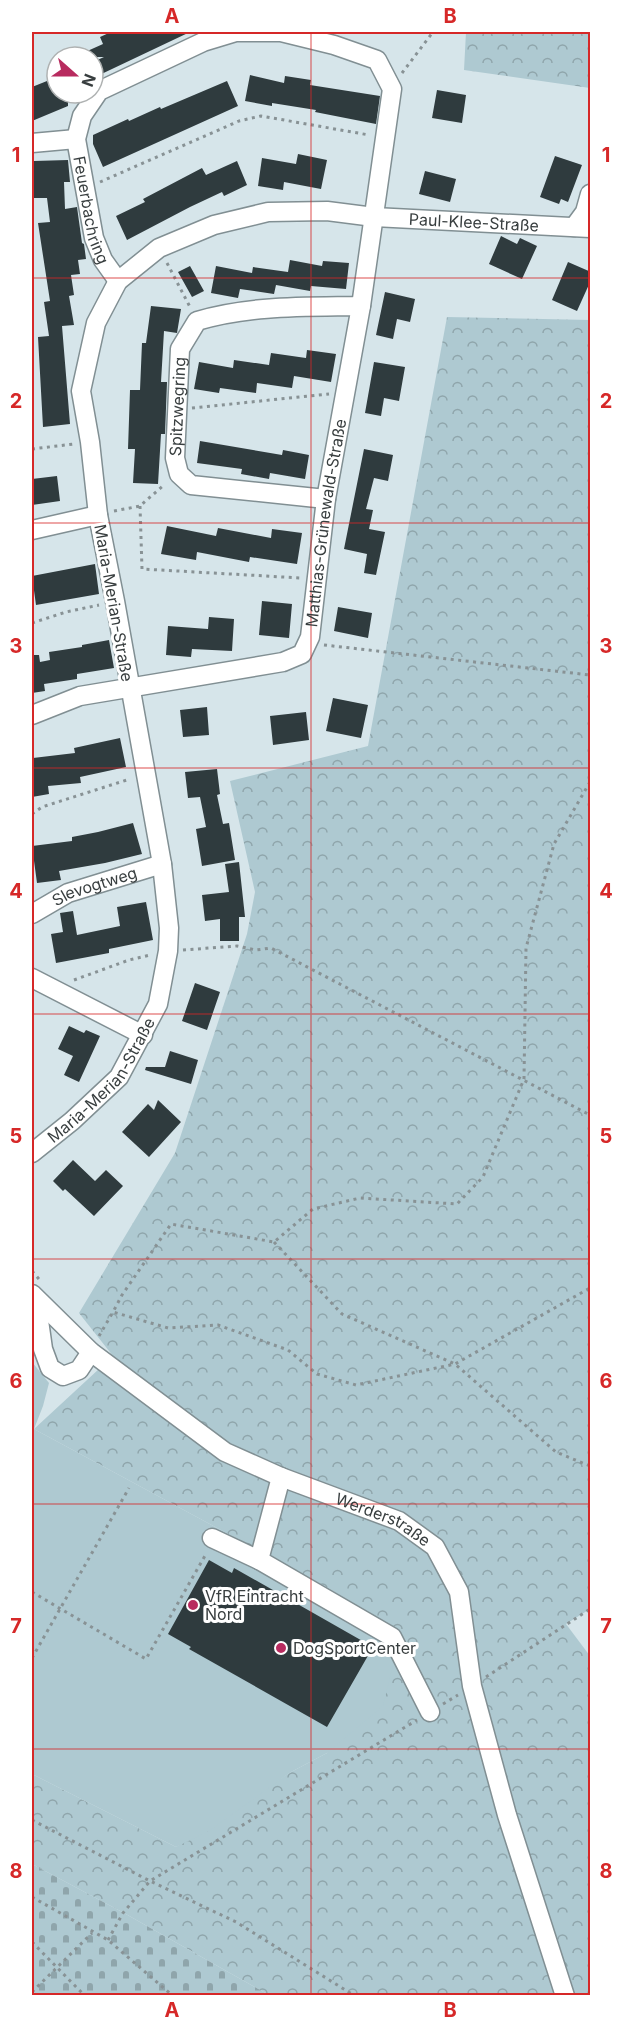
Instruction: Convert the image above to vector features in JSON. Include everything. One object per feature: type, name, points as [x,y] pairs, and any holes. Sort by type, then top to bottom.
[{"type":"street","name":"Feuerbachring","points":[[118,281],[103,260],[94,238],[76,139],[82,116],[99,91],[203,42],[236,32],[281,32],[334,45],[377,60],[392,89]]},
{"type":"street","points":[[374,217],[392,89]]},
{"type":"street","points":[[32,143],[76,139]]},
{"type":"street","name":"Paul-Klee-Straße","points":[[374,217],[582,227],[591,194]]},
{"type":"street","name":"Maria-Merian-Straße","points":[[32,1153],[72,1121],[119,1077],[158,1004],[168,951],[169,928],[162,864],[116,601],[98,514],[90,442],[81,391],[96,322],[118,281],[159,248],[214,225],[268,212],[327,211],[374,217]]},
{"type":"street","name":"Matthias-Grünewald-Straße","points":[[32,715],[80,696],[283,662],[302,654],[310,637],[326,499],[361,306],[374,217]]},
{"type":"street","points":[[197,321],[217,315],[281,307],[361,306]]},
{"type":"street","name":"Spitzwegring","points":[[197,321],[180,349],[175,458],[179,474],[191,485],[326,499]]},
{"type":"street","points":[[32,530],[98,514]]},
{"type":"street","name":"Slevogtweg","points":[[32,914],[68,893],[162,864]]},
{"type":"street","points":[[32,978],[142,1035]]},
{"type":"street","points":[[36,1292],[43,1349],[50,1368],[63,1376],[79,1370],[95,1344]]},
{"type":"street","name":"Werderstraße","points":[[36,1292],[225,1452],[282,1477],[399,1521],[435,1547],[459,1592],[472,1686],[507,1815],[565,1995]]},
{"type":"street","points":[[258,1560],[282,1477]]},
{"type":"street","points":[[213,1539],[258,1560],[392,1637],[430,1712]]},
{"type":"path","points":[[392,89],[433,32]]},
{"type":"path","points":[[86,188],[239,121],[261,116],[386,138]]},
{"type":"path","points":[[159,248],[197,321]]},
{"type":"path","points":[[178,409],[345,392]]},
{"type":"path","points":[[32,449],[90,442]]},
{"type":"path","points":[[98,514],[140,506],[165,483],[179,474]]},
{"type":"path","points":[[140,506],[142,569],[317,578]]},
{"type":"path","points":[[32,623],[66,612],[116,601]]},
{"type":"path","points":[[307,643],[591,675]]},
{"type":"path","points":[[32,814],[42,807],[146,774]]},
{"type":"path","points":[[274,1242],[313,1209],[360,1198],[457,1204],[483,1177],[524,1079],[526,948],[554,844],[591,782]]},
{"type":"path","points":[[49,988],[129,960],[168,951],[237,946],[256,950],[271,948],[591,1115]]},
{"type":"path","points":[[95,1344],[113,1312],[171,1224],[274,1242],[342,1314],[455,1364],[556,1452],[591,1466]]},
{"type":"path","points":[[32,1270],[36,1292]]},
{"type":"path","points":[[113,1312],[168,1328],[218,1325],[288,1350],[317,1374],[356,1385],[455,1364],[591,1288]]},
{"type":"path","points":[[32,1658],[129,1488]]},
{"type":"path","points":[[32,1592],[146,1659],[213,1539]]},
{"type":"path","points":[[108,1940],[123,1913],[150,1881],[430,1712],[591,1609]]},
{"type":"path","points":[[32,1820],[236,1922],[355,1995]]},
{"type":"path","points":[[32,1897],[108,1940],[173,1995]]},
{"type":"path","points":[[32,1992],[92,1933]]},
{"type":"path","points":[[32,1942],[85,1995]]},
{"type":"green space","points":[[466,32],[590,32],[590,88],[464,70]]},
{"type":"green space","points":[[447,317],[590,320],[590,1609],[566,1624],[590,1656],[590,1995],[269,1995],[32,1864],[32,1774],[176,1847],[291,1772],[327,1753],[378,1621],[330,1589],[34,1429],[113,1356],[79,1313],[175,1153],[247,934],[255,892],[230,781],[368,746]]},
{"type":"green space","name":"VfR Eintracht Nord","points":[[32,1362],[49,1383],[34,1429],[330,1589],[378,1622],[393,1665],[383,1706],[327,1753],[291,1772],[209,1831],[176,1847],[32,1774]]},
{"type":"green space","points":[[32,1864],[124,1913],[269,1995],[32,1995]]},
{"type":"building","points":[[111,32],[190,32],[105,72],[105,45],[101,45],[103,44],[100,37]]},
{"type":"building","points":[[250,75],[284,83],[285,76],[311,80],[310,85],[380,96],[376,124],[315,112],[316,110],[245,101]]},
{"type":"building","points":[[227,81],[238,106],[103,167],[93,144],[93,135]]},
{"type":"building","points":[[45,82],[45,105],[68,106],[32,121],[32,87]]},
{"type":"building","points":[[437,90],[466,95],[462,123],[432,118]]},
{"type":"building","points":[[298,154],[327,160],[321,189],[284,182],[283,190],[258,186],[262,158],[296,164]]},
{"type":"building","points":[[555,156],[582,165],[568,202],[561,199],[559,204],[540,197]]},
{"type":"building","points":[[68,160],[70,182],[64,182],[65,209],[77,207],[86,259],[78,260],[80,274],[71,275],[74,295],[69,296],[74,325],[62,326],[70,424],[43,427],[38,337],[49,336],[44,302],[50,301],[38,223],[50,222],[47,198],[34,198],[34,161]]},
{"type":"building","points":[[237,161],[247,185],[224,196],[222,192],[127,240],[116,216],[145,202],[143,199],[202,168],[206,175]]},
{"type":"building","points":[[425,171],[456,179],[450,202],[419,194]]},
{"type":"building","points":[[501,236],[517,244],[520,238],[537,246],[522,279],[489,264]]},
{"type":"building","points":[[290,260],[322,266],[323,261],[349,263],[346,289],[311,286],[310,291],[276,285],[274,294],[240,289],[238,298],[211,293],[216,266],[252,273],[253,267],[288,272]]},
{"type":"building","points":[[568,262],[591,272],[591,280],[577,311],[552,300]]},
{"type":"building","points":[[190,266],[204,291],[192,297],[178,272]]},
{"type":"building","points":[[385,292],[415,299],[410,322],[397,319],[393,339],[376,335]]},
{"type":"building","points":[[151,306],[181,309],[177,333],[164,331],[161,382],[167,382],[165,434],[161,434],[158,484],[133,483],[135,449],[128,449],[130,390],[140,390],[142,343],[146,343]]},
{"type":"building","points":[[307,350],[336,354],[331,382],[294,376],[292,388],[257,383],[256,393],[220,388],[219,393],[194,389],[199,362],[233,368],[234,360],[269,365],[271,353],[306,358]]},
{"type":"building","points":[[374,362],[405,367],[399,401],[384,398],[381,416],[365,413]]},
{"type":"building","points":[[200,441],[282,455],[283,450],[309,455],[305,479],[270,473],[269,479],[241,474],[242,469],[197,463]]},
{"type":"building","points":[[364,449],[393,455],[388,481],[374,478],[366,509],[373,510],[369,529],[385,532],[376,575],[364,573],[367,554],[344,549]]},
{"type":"building","points":[[57,476],[60,501],[32,505],[32,479]]},
{"type":"building","points":[[167,526],[216,536],[218,528],[271,538],[272,529],[302,533],[297,564],[250,557],[249,562],[197,552],[196,560],[161,554]]},
{"type":"building","points":[[95,564],[99,594],[36,605],[32,576]]},
{"type":"building","points":[[262,601],[292,604],[289,638],[259,635]]},
{"type":"building","points":[[338,607],[372,613],[368,638],[334,631]]},
{"type":"building","points":[[209,617],[234,619],[232,651],[192,649],[191,657],[166,655],[168,626],[208,629]]},
{"type":"building","points":[[109,640],[114,668],[77,674],[77,679],[44,684],[45,691],[32,693],[32,655],[39,655],[40,662],[50,660],[49,652]]},
{"type":"building","points":[[333,698],[368,705],[361,738],[326,731]]},
{"type":"building","points":[[207,707],[209,735],[183,737],[180,710]]},
{"type":"building","points":[[306,712],[309,740],[273,745],[270,716]]},
{"type":"building","points":[[120,738],[126,767],[80,777],[81,783],[48,786],[49,794],[32,797],[33,758],[75,753],[74,748]]},
{"type":"building","points":[[217,769],[220,794],[217,795],[223,824],[229,823],[235,860],[202,866],[196,829],[206,827],[200,797],[188,798],[185,772]]},
{"type":"building","points":[[133,823],[142,854],[59,871],[61,880],[37,883],[32,846],[72,841],[72,837]]},
{"type":"building","points":[[239,862],[245,917],[239,917],[239,941],[220,941],[220,919],[205,921],[202,895],[229,892],[225,864]]},
{"type":"building","points":[[146,902],[153,940],[109,949],[109,953],[56,963],[51,934],[63,932],[60,913],[73,911],[77,935],[120,926],[117,907]]},
{"type":"building","points":[[195,983],[220,992],[207,1030],[182,1021]]},
{"type":"building","points":[[69,1026],[84,1033],[86,1030],[100,1036],[79,1082],[64,1075],[73,1056],[58,1049]]},
{"type":"building","points":[[170,1051],[198,1060],[191,1084],[145,1070],[146,1067],[165,1067]]},
{"type":"building","points":[[158,1100],[181,1122],[149,1157],[122,1132],[148,1104],[154,1110]]},
{"type":"building","points":[[73,1160],[95,1181],[106,1170],[123,1186],[94,1216],[53,1181]]},
{"type":"building","name":"DogSportCenter","points":[[209,1560],[232,1573],[234,1568],[373,1647],[327,1727],[189,1649],[191,1647],[168,1634]]},
{"type":"place","name":"VfR Eintracht Nord","points":[[193,1605]]},
{"type":"place","name":"DogSportCenter","points":[[281,1648]]}]
